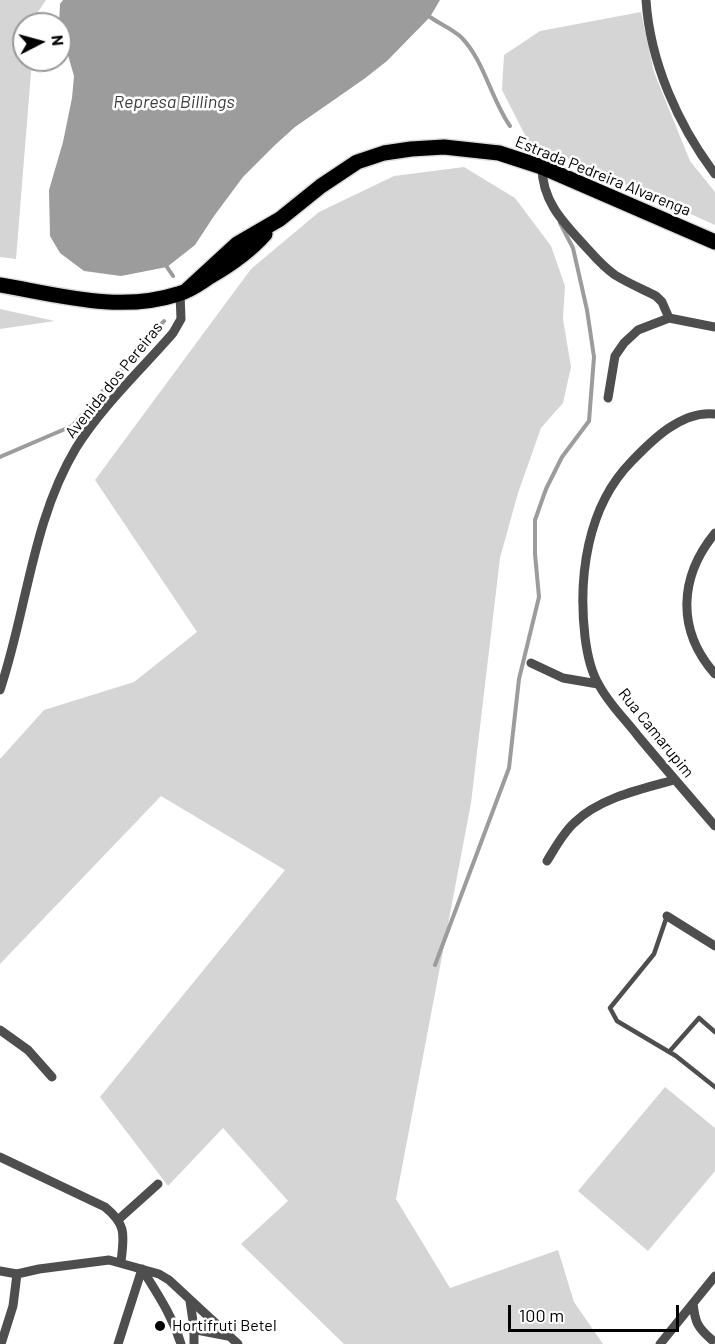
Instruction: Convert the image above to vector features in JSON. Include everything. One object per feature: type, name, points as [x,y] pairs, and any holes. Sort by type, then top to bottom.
[{"type":"main road","name":"Estrada Pedreira Alvarenga","points":[[0,285],[118,303],[153,301],[184,292],[237,243],[280,219],[321,186],[357,162],[384,153],[433,148],[474,149],[499,153],[542,167],[715,242]]},
{"type":"street","points":[[646,0],[647,20],[663,78],[678,113],[715,174]]},
{"type":"street","points":[[542,167],[545,192],[552,208],[562,221],[604,267],[656,296],[662,302],[669,318]]},
{"type":"street","name":"Avenida dos Pereiras","points":[[0,690],[14,642],[32,562],[49,506],[64,472],[76,448],[95,421],[173,333],[181,319],[184,292]]},
{"type":"street","points":[[608,398],[615,356],[624,343],[638,330],[669,318],[715,327]]},
{"type":"street","points":[[598,684],[588,653],[582,589],[590,540],[598,515],[615,480],[648,444],[674,425],[692,416],[715,414]]},
{"type":"street","points":[[715,533],[693,567],[687,595],[687,614],[701,654],[715,674]]},
{"type":"street","name":"Rua Camarupim","points":[[531,663],[563,678],[598,684],[674,780],[715,826]]},
{"type":"street","points":[[547,861],[574,823],[587,813],[630,793],[674,780]]},
{"type":"street","points":[[667,916],[715,946]]},
{"type":"street","points":[[0,1030],[28,1050],[52,1077]]},
{"type":"street","points":[[0,1157],[105,1207],[119,1219],[124,1236],[122,1262]]},
{"type":"street","points":[[119,1219],[158,1184]]},
{"type":"street","points":[[0,1271],[17,1274],[81,1263],[109,1260],[122,1262],[159,1274],[176,1286],[238,1344]]},
{"type":"street","points":[[142,1269],[162,1299],[176,1326],[181,1344]]},
{"type":"street","points":[[118,1344],[142,1269]]},
{"type":"street","points":[[1,1344],[13,1306],[17,1274]]},
{"type":"street","points":[[660,1344],[715,1276]]},
{"type":"street","points":[[190,1300],[194,1344]]},
{"type":"street","points":[[693,1303],[699,1329],[713,1339]]},
{"type":"street","points":[[176,1326],[230,1337]]},
{"type":"street","points":[[700,1344],[713,1339]]},
{"type":"lane","points":[[667,916],[654,954],[610,1008],[617,1022],[669,1052],[715,1087]]},
{"type":"lane","points":[[669,1052],[699,1018],[715,1032]]},
{"type":"shaded area","points":[[0,0],[46,0],[38,12],[12,12],[12,72],[31,72],[16,259],[0,257]]},
{"type":"shaded area","points":[[641,12],[654,72],[690,161],[715,192],[715,225],[551,151],[530,145],[502,90],[504,55],[540,31]]},
{"type":"shaded area","points":[[464,167],[515,198],[551,246],[565,286],[563,319],[571,367],[563,403],[541,428],[518,493],[500,558],[471,803],[396,1199],[450,1288],[558,1250],[574,1302],[603,1344],[344,1344],[241,1244],[288,1201],[223,1128],[168,1186],[100,1097],[285,870],[161,796],[0,964],[0,759],[44,710],[134,682],[197,632],[95,480],[251,269],[319,212],[394,176]]},
{"type":"shaded area","points":[[0,309],[55,321],[0,329]]},
{"type":"shaded area","points":[[665,1087],[715,1128],[715,1171],[648,1251],[578,1191]]},
{"type":"water","name":"Represa Billings","points":[[63,0],[440,0],[430,17],[387,61],[295,127],[243,177],[195,245],[167,267],[121,276],[84,271],[60,253],[50,236],[49,190],[63,142],[74,76],[72,12],[60,12]]},
{"type":"waterway","points":[[430,17],[457,34],[469,46],[510,126]]},
{"type":"waterway","points":[[435,965],[509,768],[519,679],[539,597],[535,520],[546,489],[562,457],[589,421],[594,357],[587,310],[573,248],[560,223]]},
{"type":"waterway","points":[[167,267],[173,276]]},
{"type":"waterway","points":[[0,457],[72,426],[164,321]]},
{"type":"place","name":"Hortifruti Betel","points":[[160,1326]]}]
